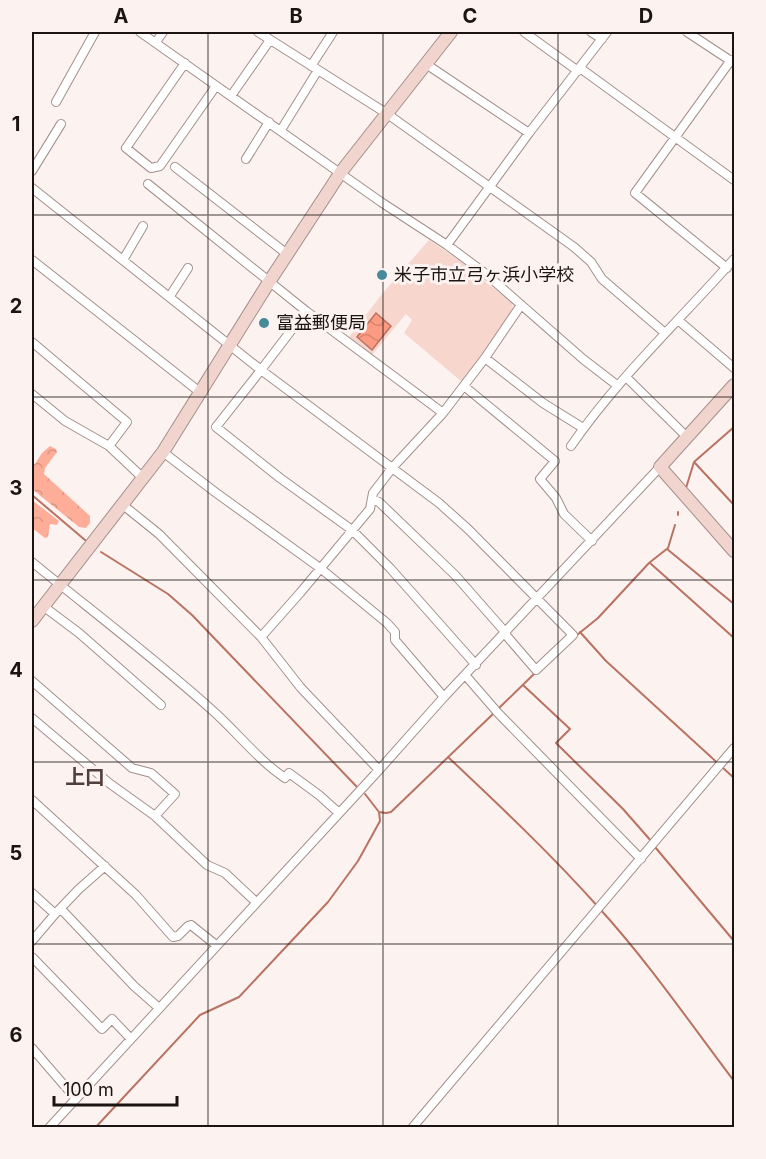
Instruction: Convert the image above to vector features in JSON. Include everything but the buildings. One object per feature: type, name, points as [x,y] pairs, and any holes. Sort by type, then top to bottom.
[{"type":"street","points":[[56,102],[95,32]]},
{"type":"street","points":[[140,32],[447,245],[486,274],[583,359],[618,386]]},
{"type":"street","points":[[156,42],[163,32]]},
{"type":"street","points":[[258,32],[386,113],[574,247],[591,262],[602,279],[665,333]]},
{"type":"street","points":[[280,130],[333,32]]},
{"type":"street","points":[[32,621],[144,479],[341,172],[451,32]]},
{"type":"street","points":[[524,32],[676,136],[735,180]]},
{"type":"street","points":[[447,245],[605,35],[591,32]]},
{"type":"street","points":[[687,32],[733,60],[635,193],[727,268]]},
{"type":"street","points":[[231,96],[270,40]]},
{"type":"street","points":[[184,63],[126,148],[151,168],[160,166],[216,86]]},
{"type":"street","points":[[426,64],[529,134]]},
{"type":"street","points":[[246,159],[269,122]]},
{"type":"street","points":[[32,171],[61,123]]},
{"type":"street","points":[[175,167],[287,254]]},
{"type":"street","points":[[148,184],[306,311],[443,413]]},
{"type":"street","points":[[32,188],[261,370],[440,503],[573,634],[536,670],[455,575],[379,502],[372,499]]},
{"type":"street","points":[[123,260],[143,226]]},
{"type":"street","points":[[571,446],[618,386],[735,259]]},
{"type":"street","points":[[32,261],[201,393]]},
{"type":"street","points":[[170,296],[188,268]]},
{"type":"street","points":[[261,637],[370,509],[373,493],[393,467],[443,413],[521,305]]},
{"type":"street","points":[[306,311],[216,427],[273,473],[352,530],[390,567],[476,665]]},
{"type":"street","points":[[678,320],[735,368]]},
{"type":"street","points":[[32,342],[127,422],[109,446]]},
{"type":"street","points":[[484,358],[543,403],[583,428]]},
{"type":"street","points":[[626,377],[687,437]]},
{"type":"street","points":[[49,1128],[444,697],[537,600],[735,385]]},
{"type":"street","points":[[464,386],[555,461],[540,478],[556,498],[564,514],[592,541]]},
{"type":"street","points":[[32,394],[65,421],[109,446],[144,479]]},
{"type":"street","points":[[163,452],[320,568],[395,632],[395,640],[444,697]]},
{"type":"street","points":[[660,467],[735,552]]},
{"type":"street","points":[[123,505],[159,534],[261,637],[301,688],[379,770]]},
{"type":"street","points":[[32,562],[115,627],[213,710],[268,766],[285,778],[289,774],[319,795],[339,813]]},
{"type":"street","points":[[43,606],[79,633],[161,705]]},
{"type":"street","points":[[466,676],[506,721],[641,859]]},
{"type":"street","points":[[32,681],[132,768],[151,773],[175,794],[155,816]]},
{"type":"street","points":[[32,718],[109,783],[155,816],[207,865],[225,873],[256,902]]},
{"type":"street","points":[[412,1128],[735,748]]},
{"type":"street","points":[[32,800],[136,896],[173,937],[178,936],[191,925],[216,945]]},
{"type":"street","points":[[32,941],[79,889],[105,866]]},
{"type":"street","points":[[32,893],[58,912],[159,1008]]},
{"type":"street","points":[[32,957],[102,1029],[112,1019],[131,1039]]},
{"type":"street","points":[[32,1048],[76,1099]]},
{"type":"green space","points":[[50,446],[57,452],[45,468],[44,474],[90,516],[90,523],[86,528],[79,527],[32,489],[32,464],[35,464]]},
{"type":"green space","points":[[32,500],[59,521],[57,525],[50,524],[48,537],[45,538],[32,528]]},
{"type":"shaded area","points":[[429,240],[459,260],[512,303],[514,312],[462,382],[404,333],[412,320],[406,314],[372,355],[349,337],[382,294]]},
{"type":"water","points":[[376,313],[391,326],[372,350],[357,337]]},
{"type":"waterway","points":[[686,488],[694,462],[734,427]]},
{"type":"waterway","points":[[695,463],[734,505]]},
{"type":"waterway","points":[[32,495],[85,540]]},
{"type":"waterway","points":[[577,635],[598,618],[649,563],[668,548],[675,525]]},
{"type":"waterway","points":[[667,549],[734,604]]},
{"type":"waterway","points":[[101,552],[168,594],[192,615],[357,787]]},
{"type":"waterway","points":[[650,563],[734,638]]},
{"type":"waterway","points":[[580,632],[606,661],[734,778]]},
{"type":"waterway","points":[[498,709],[535,673]]},
{"type":"waterway","points":[[523,685],[570,729],[556,743],[623,809],[652,842]]},
{"type":"waterway","points":[[379,812],[391,812],[494,713]]},
{"type":"waterway","points":[[448,757],[545,850],[600,909],[652,972],[734,1081]]},
{"type":"waterway","points":[[95,1128],[200,1015],[239,997],[328,902],[358,861],[380,821],[379,812],[365,794]]},
{"type":"waterway","points":[[655,847],[734,941]]},
{"type":"place","name":"米子市立弓ヶ浜小学校","points":[[382,275]]},
{"type":"place","name":"富益郵便局","points":[[264,323]]},
{"type":"district","name":"上口","points":[[85,777]]}]
